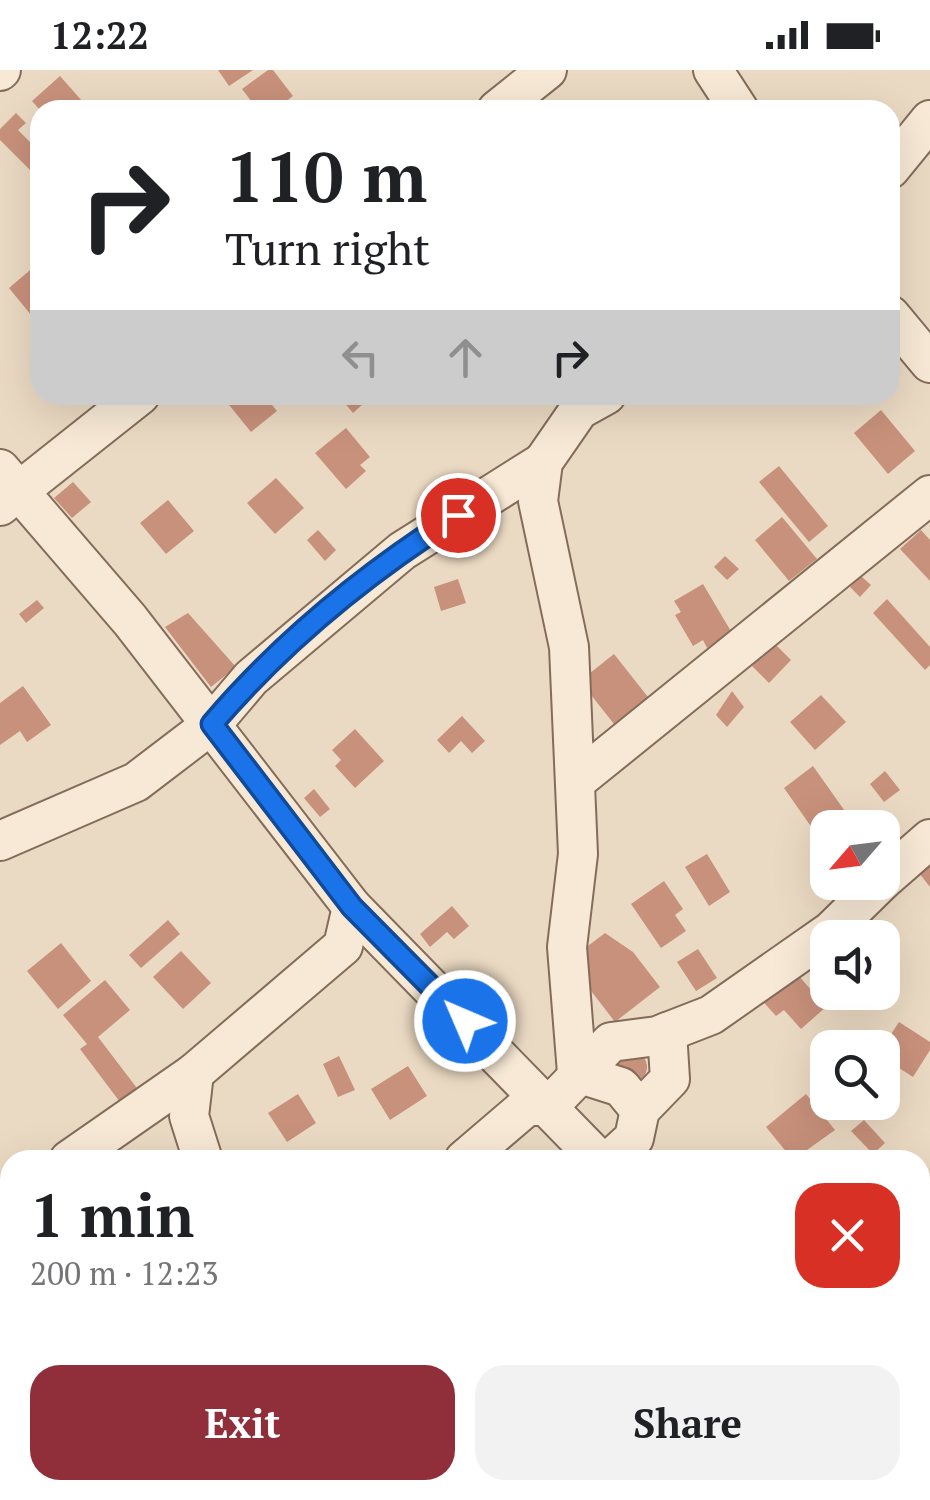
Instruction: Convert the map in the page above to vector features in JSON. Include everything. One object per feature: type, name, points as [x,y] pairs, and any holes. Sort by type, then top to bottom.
[{"type":"street","points":[[510,100],[548,70]]},
{"type":"street","points":[[712,70],[732,100]]},
{"type":"street","points":[[900,157],[930,120]]},
{"type":"street","points":[[900,327],[930,363]]},
{"type":"street","points":[[126,405],[6,489],[130,620],[352,907],[591,1150]]},
{"type":"street","points":[[0,841],[136,782],[212,724],[251,678],[402,550],[543,462],[579,410],[588,405]]},
{"type":"street","points":[[543,462],[538,501],[569,646],[578,854],[567,947],[577,1073]]},
{"type":"street","points":[[575,782],[930,495]]},
{"type":"street","points":[[900,866],[930,839]]},
{"type":"street","points":[[476,1150],[527,1106],[549,1106],[611,1042],[666,1032],[711,1015],[831,931],[863,900]]},
{"type":"street","points":[[83,1150],[194,1072],[343,946],[352,907]]},
{"type":"street","points":[[621,1150],[634,1138],[640,1110],[670,1079],[666,1032]]},
{"type":"street","points":[[194,1072],[188,1116],[199,1150]]},
{"type":"street","points":[[577,1073],[621,1087],[640,1110]]},
{"type":"building","points":[[218,70],[253,70],[229,86]]},
{"type":"building","points":[[273,70],[293,96],[288,100],[250,100],[242,89]]},
{"type":"building","points":[[60,76],[81,100],[33,100]]},
{"type":"building","points":[[16,113],[26,123],[18,130],[30,142],[30,170],[0,140],[0,129]]},
{"type":"building","points":[[30,270],[30,314],[9,288]]},
{"type":"building","points":[[229,405],[272,405],[277,411],[251,432]]},
{"type":"building","points":[[881,410],[915,451],[888,474],[854,433]]},
{"type":"building","points":[[346,428],[370,457],[360,465],[366,471],[346,489],[315,453]]},
{"type":"building","points":[[779,466],[828,526],[809,542],[759,482]]},
{"type":"building","points":[[276,478],[304,508],[275,534],[247,503]]},
{"type":"building","points":[[73,482],[91,502],[72,518],[54,498]]},
{"type":"building","points":[[168,500],[194,531],[166,554],[140,523]]},
{"type":"building","points":[[782,517],[817,559],[789,581],[755,540]]},
{"type":"building","points":[[318,530],[336,550],[325,561],[307,540]]},
{"type":"building","points":[[921,530],[930,540],[930,581],[900,549]]},
{"type":"building","points":[[725,556],[739,569],[727,580],[714,567]]},
{"type":"building","points":[[861,576],[871,585],[860,597],[850,587]]},
{"type":"building","points":[[458,579],[466,603],[441,611],[434,587]]},
{"type":"building","points":[[703,584],[732,633],[707,648],[703,640],[693,646],[675,615],[681,612],[674,601]]},
{"type":"building","points":[[887,599],[930,647],[930,665],[925,670],[873,613]]},
{"type":"building","points":[[37,600],[44,608],[26,623],[19,614]]},
{"type":"building","points":[[188,613],[236,667],[211,687],[165,627]]},
{"type":"building","points":[[775,644],[791,660],[769,683],[752,666]]},
{"type":"building","points":[[614,654],[648,697],[614,724],[580,681]]},
{"type":"building","points":[[23,686],[51,725],[27,742],[20,731],[0,745],[0,703]]},
{"type":"building","points":[[732,691],[744,707],[727,727],[716,715]]},
{"type":"building","points":[[821,695],[846,722],[815,750],[790,722]]},
{"type":"building","points":[[462,716],[485,741],[472,753],[461,741],[449,753],[437,740]]},
{"type":"building","points":[[355,729],[384,761],[355,788],[335,766],[341,760],[332,750]]},
{"type":"building","points":[[813,766],[844,810],[810,810],[810,825],[784,788]]},
{"type":"building","points":[[885,771],[900,790],[884,802],[870,784]]},
{"type":"building","points":[[314,789],[330,809],[320,817],[304,798]]},
{"type":"building","points":[[707,854],[730,892],[709,906],[685,867]]},
{"type":"building","points":[[930,856],[930,887],[915,868]]},
{"type":"building","points":[[664,881],[683,909],[675,915],[686,931],[661,948],[631,904]]},
{"type":"building","points":[[452,906],[469,926],[454,939],[447,932],[430,947],[420,934]]},
{"type":"building","points":[[168,920],[180,934],[141,968],[129,955]]},
{"type":"building","points":[[605,933],[633,952],[660,987],[615,1022],[568,961]]},
{"type":"building","points":[[61,943],[91,981],[58,1009],[27,971]]},
{"type":"building","points":[[698,949],[717,978],[696,991],[677,962]]},
{"type":"building","points":[[181,951],[211,983],[183,1009],[153,977]]},
{"type":"building","points":[[791,967],[810,989],[810,1010],[823,1010],[801,1029],[784,1010],[776,1016],[758,996]]},
{"type":"building","points":[[105,980],[130,1010],[98,1037],[143,1096],[126,1110],[80,1049],[87,1044],[63,1015]]},
{"type":"building","points":[[899,1022],[930,1042],[930,1050],[913,1077],[900,1069],[900,1030],[894,1030]]},
{"type":"building","points":[[632,1052],[643,1056],[647,1067],[643,1078],[632,1082],[621,1078],[617,1067],[621,1056]]},
{"type":"building","points":[[339,1056],[355,1090],[338,1097],[323,1064]]},
{"type":"building","points":[[408,1066],[427,1096],[390,1120],[371,1089]]},
{"type":"building","points":[[298,1094],[316,1123],[287,1142],[268,1113]]},
{"type":"building","points":[[806,1094],[810,1099],[810,1120],[827,1120],[835,1130],[807,1150],[785,1150],[766,1127]]},
{"type":"building","points":[[864,1120],[885,1143],[877,1150],[869,1150],[851,1131]]},
{"type":"route","points":[[458,515],[402,550],[251,678],[212,724],[352,907],[465,1021]]}]
